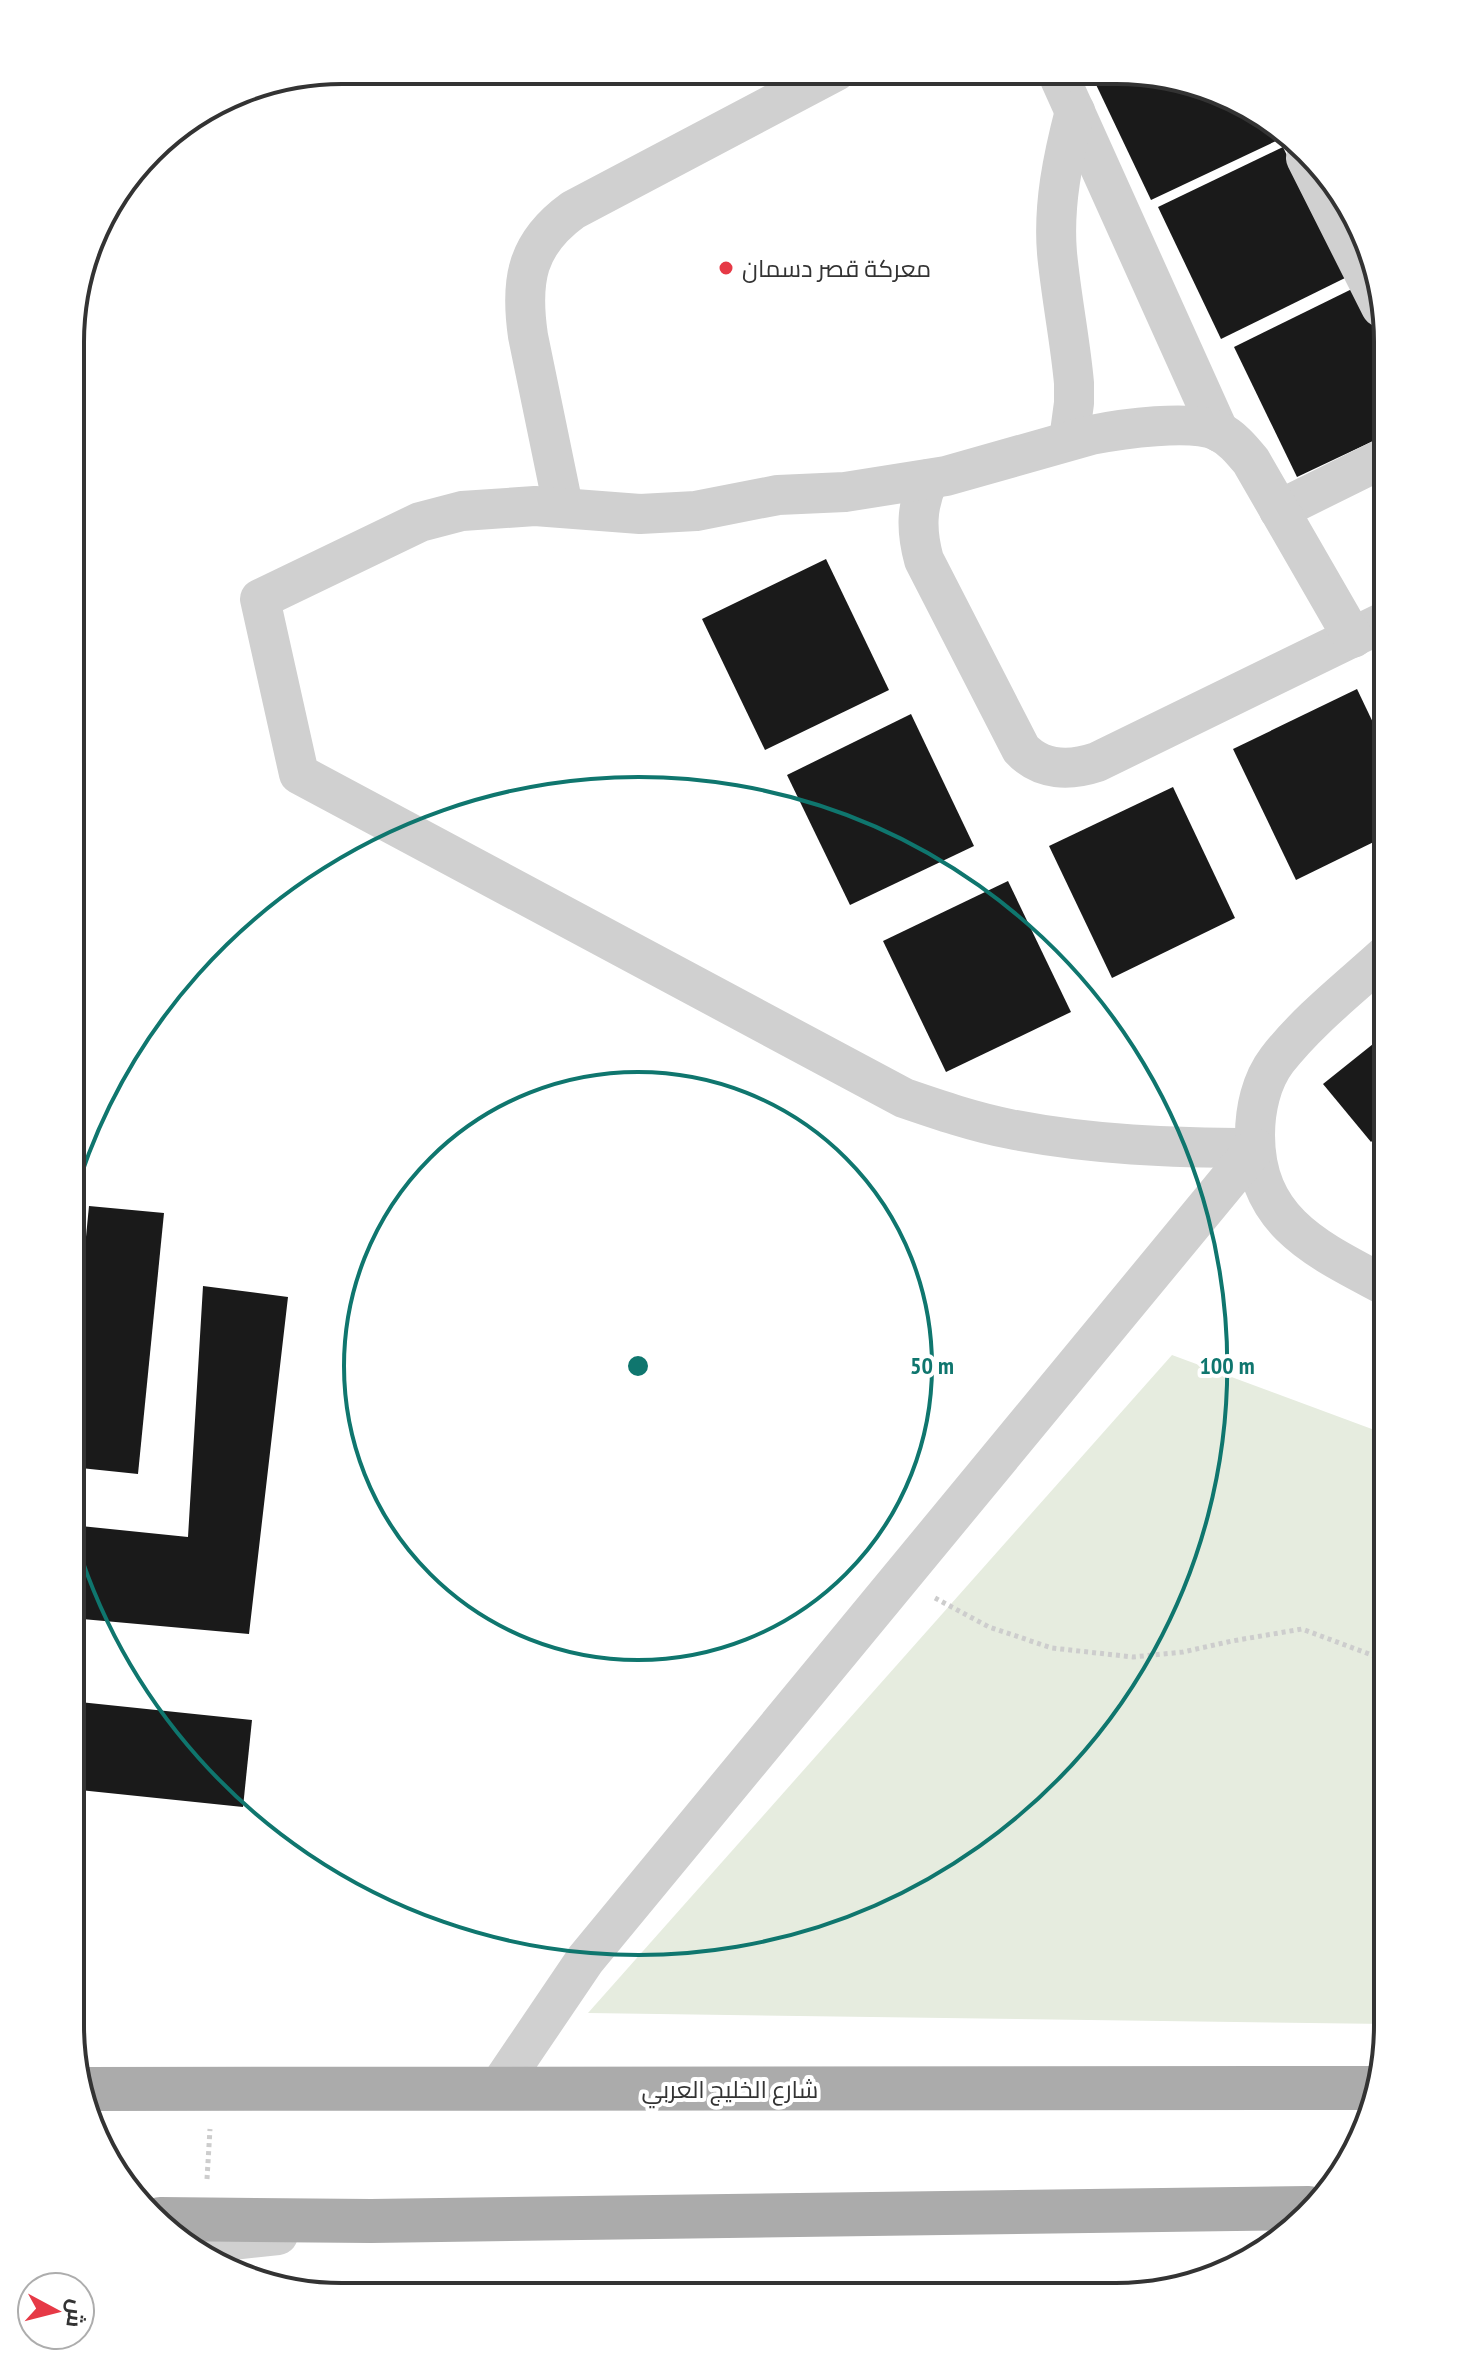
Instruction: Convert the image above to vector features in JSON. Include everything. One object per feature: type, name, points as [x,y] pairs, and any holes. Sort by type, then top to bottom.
[{"type":"main road","name":"شارع الخليج العربي","points":[[92,2089],[1365,2088]]},
{"type":"main road","points":[[196,2232],[371,2221],[1297,2208]]},
{"type":"lane","points":[[563,506],[525,309],[528,272],[533,252],[543,235],[573,210],[811,84]]},
{"type":"lane","points":[[1063,84],[1219,432]]},
{"type":"lane","points":[[1069,440],[1074,383],[1057,252],[1057,210],[1062,159],[1075,111]]},
{"type":"lane","points":[[1318,182],[1364,273]]},
{"type":"lane","points":[[1255,1148],[1186,1148],[1073,1139],[1010,1129],[904,1098],[299,774],[260,599],[420,522],[446,514],[484,508],[563,506],[640,514],[696,511],[778,495],[845,492],[929,479],[1114,430],[1200,426],[1219,432],[1251,461],[1353,638]]},
{"type":"lane","points":[[1279,510],[1374,463]]},
{"type":"lane","points":[[929,479],[917,519],[924,560],[1021,749],[1040,764],[1067,768],[1097,762],[1374,627]]},
{"type":"lane","points":[[1373,1279],[1326,1254],[1292,1228],[1268,1195],[1259,1171],[1255,1126],[1265,1080],[1276,1061],[1307,1027],[1374,966]]},
{"type":"lane","points":[[497,2090],[585,1960],[1255,1148]]},
{"type":"path","points":[[899,1579],[989,1627],[1052,1648],[1133,1657],[1183,1652],[1302,1629],[1373,1656]]},
{"type":"path","points":[[196,2232],[213,2089]]},
{"type":"shaded area","points":[[1172,1355],[1373,1430],[1373,2024],[588,2013]]},
{"type":"building","points":[[1096,84],[1150,86],[1183,93],[1245,119],[1276,141],[1151,200]]},
{"type":"building","points":[[1283,147],[1345,278],[1221,339],[1158,207]]},
{"type":"building","points":[[1358,286],[1372,316],[1374,441],[1297,477],[1234,347]]},
{"type":"building","points":[[826,559],[889,690],[765,750],[702,619]]},
{"type":"building","points":[[1357,689],[1374,724],[1374,842],[1296,880],[1233,749]]},
{"type":"building","points":[[911,714],[974,846],[850,905],[787,775]]},
{"type":"building","points":[[1173,787],[1235,918],[1112,978],[1049,846]]},
{"type":"building","points":[[1008,881],[1071,1012],[946,1072],[883,941]]},
{"type":"building","points":[[1374,1044],[1374,1140],[1371,1142],[1323,1084]]},
{"type":"building","points":[[89,1206],[164,1213],[138,1474],[84,1468],[84,1257]]},
{"type":"building","points":[[203,1286],[288,1297],[249,1634],[84,1619],[84,1526],[188,1537]]},
{"type":"building","points":[[84,1702],[252,1720],[243,1807],[84,1790]]},
{"type":"place","name":"معركة قصر دسمان","points":[[726,268]]}]
